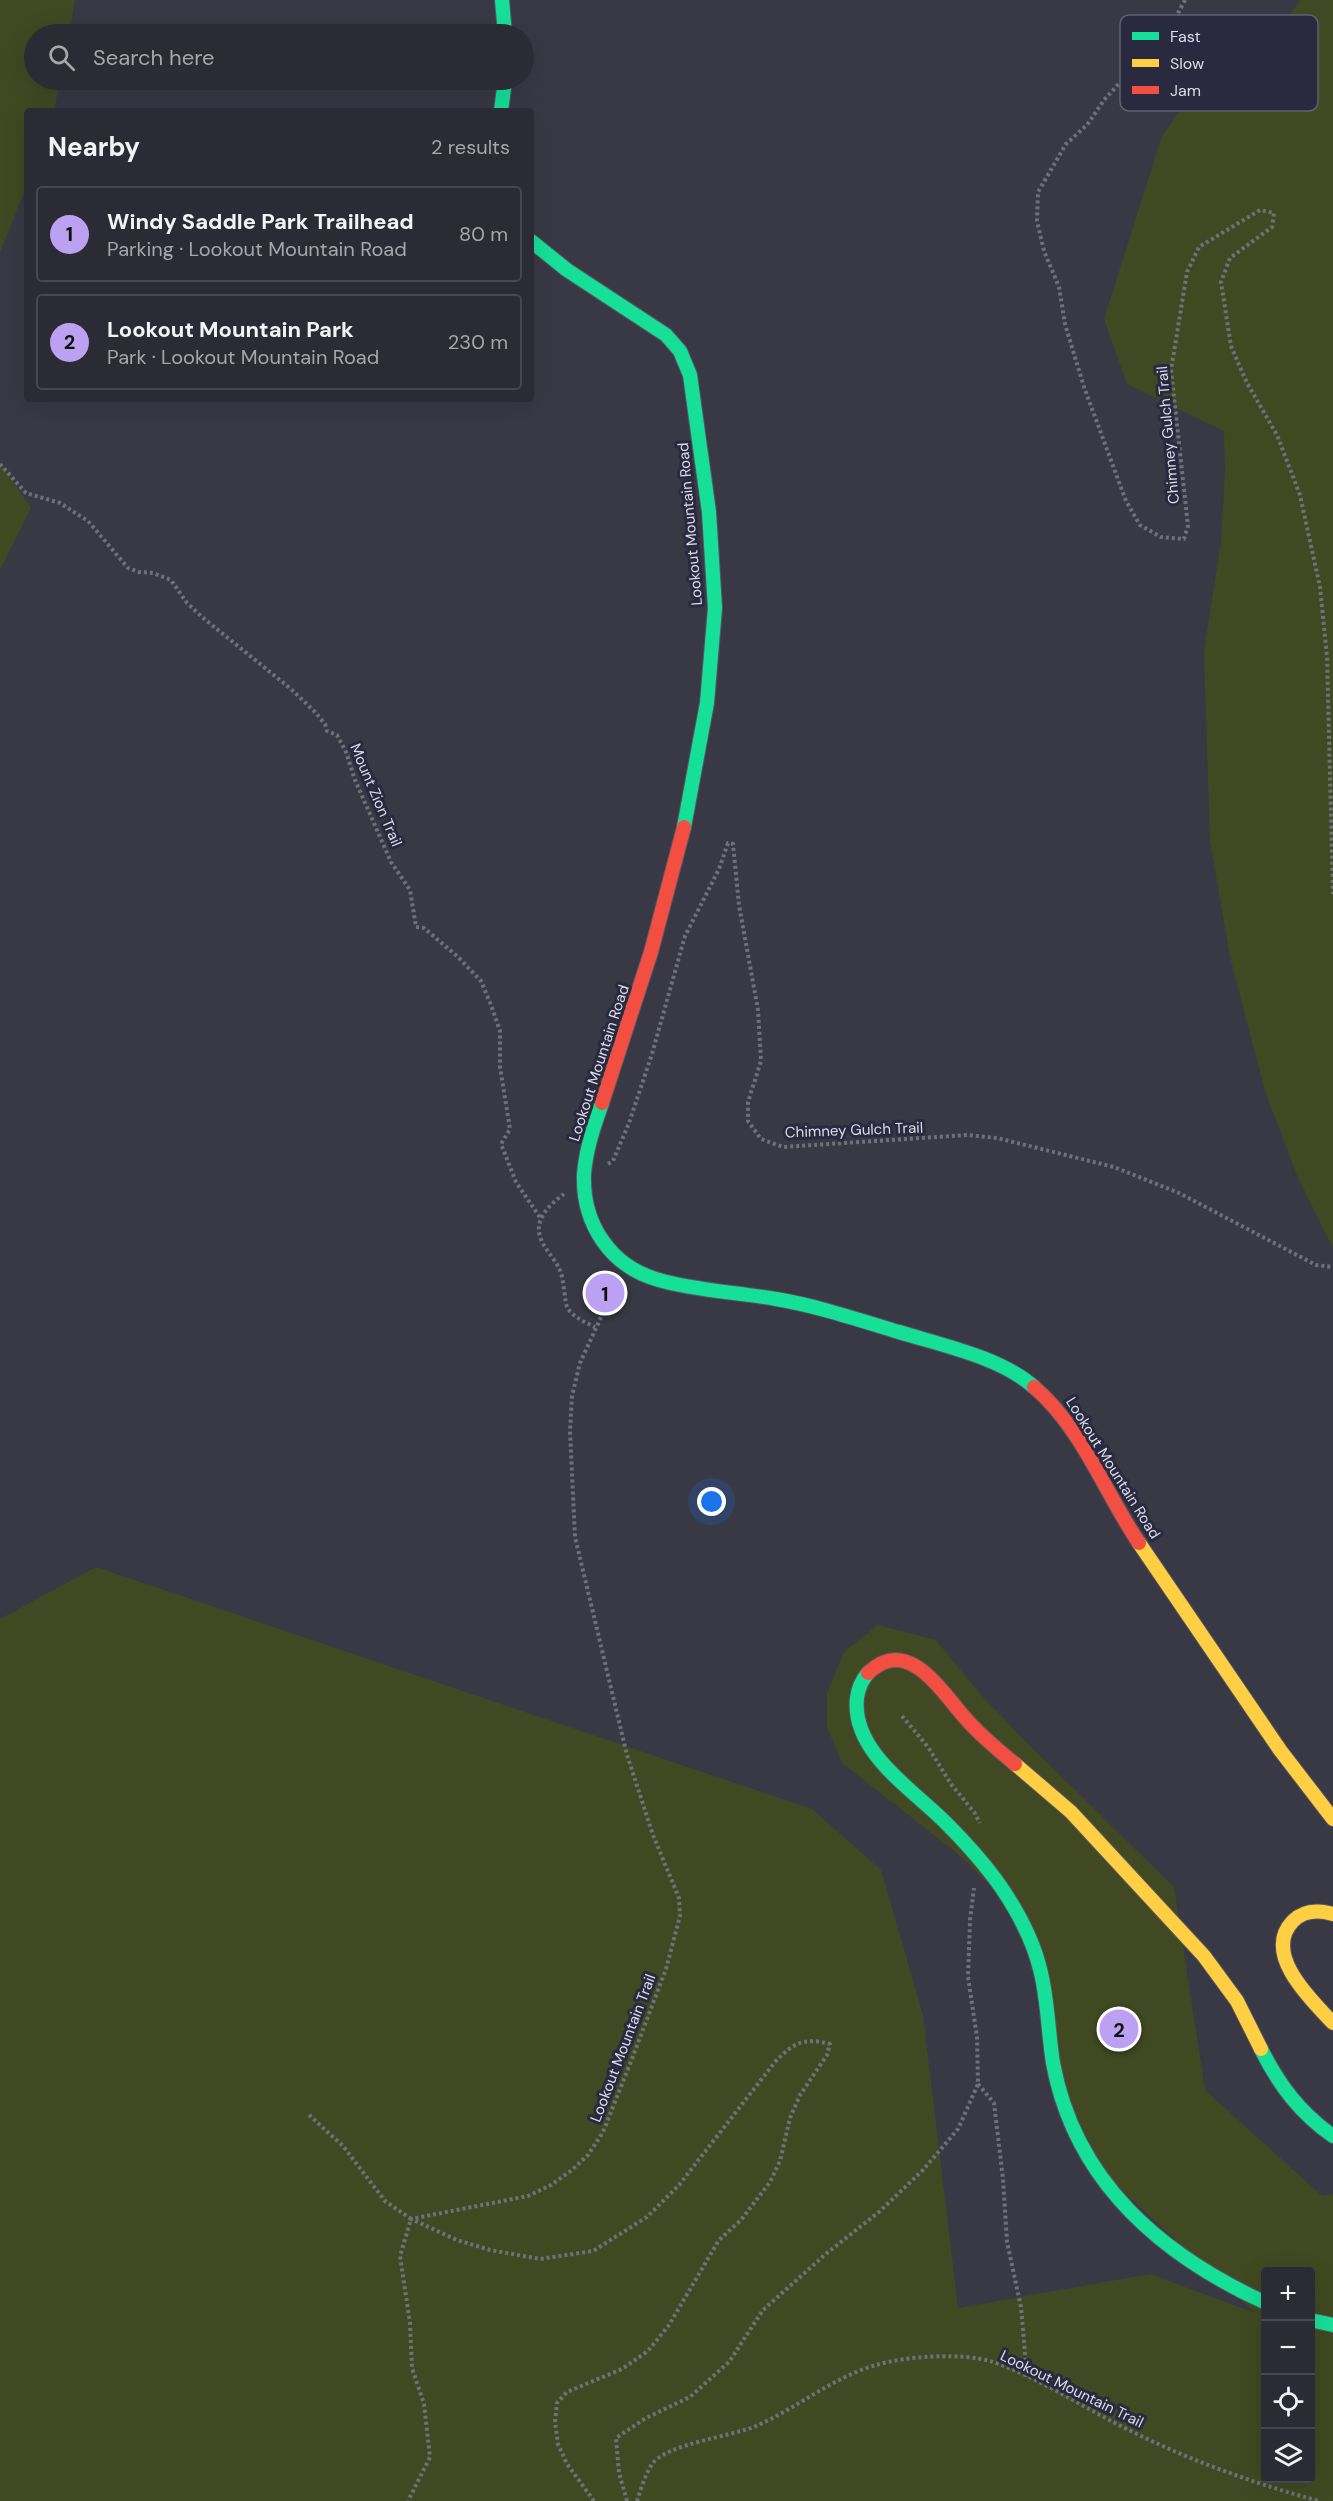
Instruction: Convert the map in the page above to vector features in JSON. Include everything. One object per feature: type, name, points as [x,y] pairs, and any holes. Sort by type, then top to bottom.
[{"type":"street","points":[[502,0],[504,24]]},
{"type":"street","points":[[501,108],[504,90]]},
{"type":"street","name":"Lookout Mountain Road","points":[[534,243],[567,270],[666,335],[680,351],[690,375],[695,402],[714,579],[713,638],[703,720],[684,824],[647,969],[594,1128],[587,1156],[586,1203],[594,1226],[605,1245],[624,1264],[651,1278],[696,1288],[780,1299],[839,1315],[985,1361],[1012,1371],[1034,1385],[1067,1421],[1124,1521],[1270,1736],[1311,1793],[1333,1818]]},
{"type":"street","points":[[1261,2301],[1202,2271],[1160,2242],[1124,2208],[1087,2157],[1064,2108],[1051,2053],[1041,1969],[1028,1934],[1005,1892],[978,1855],[884,1762],[865,1738],[857,1716],[856,1702],[857,1691],[870,1670],[881,1662],[895,1659],[921,1667],[971,1724],[1064,1807],[1203,1955],[1229,1987],[1288,2095],[1308,2116],[1333,2136]]},
{"type":"street","points":[[1333,1914],[1316,1911],[1303,1913],[1292,1921],[1283,1939],[1285,1959],[1297,1982],[1333,2023]]},
{"type":"street","points":[[1315,2321],[1333,2325]]},
{"type":"path","name":"Chimney Gulch Trail","points":[[1176,15],[1185,0]]},
{"type":"path","name":"Chimney Gulch Trail","points":[[1120,83],[1104,100],[1087,125],[1066,144],[1038,192],[1037,221],[1059,287],[1065,324],[1084,387],[1126,501],[1140,525],[1161,537],[1184,538],[1188,526],[1171,370],[1187,272],[1199,247],[1260,210],[1275,213],[1272,227],[1230,258],[1221,282],[1231,346],[1247,383],[1277,435],[1300,495],[1320,587],[1327,656],[1333,894]]},
{"type":"path","name":"Mount Zion Trail","points":[[0,464],[26,493],[60,503],[88,521],[128,568],[139,573],[153,573],[171,580],[187,603],[291,689],[315,712],[325,724],[327,731],[337,735],[391,862],[410,890],[416,927],[424,928],[458,957],[481,981],[500,1031],[500,1067],[510,1129],[501,1144],[516,1182],[541,1219]]},
{"type":"path","name":"Chimney Gulch Trail","points":[[600,1168],[613,1161],[630,1124],[686,936],[719,869],[728,843],[733,844],[739,905],[758,1010],[761,1061],[748,1102],[748,1121],[761,1139],[783,1147],[967,1136],[997,1138],[1114,1167],[1179,1193],[1316,1265],[1333,1267]]},
{"type":"path","points":[[570,1187],[541,1219],[539,1231],[559,1268],[565,1285],[566,1306],[575,1316],[595,1327]]},
{"type":"path","name":"Lookout Mountain Trail","points":[[411,2219],[528,2196],[551,2185],[573,2170],[588,2154],[603,2132],[630,2064],[666,1969],[680,1916],[679,1898],[652,1835],[627,1755],[575,1537],[570,1431],[572,1396],[575,1377],[607,1304]]},
{"type":"path","points":[[902,1716],[928,1747],[951,1784],[974,1812],[985,1833]]},
{"type":"path","points":[[627,2501],[619,2473],[616,2438],[646,2418],[690,2397],[729,2362],[763,2310],[827,2253],[879,2212],[923,2170],[958,2129],[978,2084],[977,2037],[968,1977],[974,1886]]},
{"type":"path","points":[[309,2115],[343,2146],[386,2201],[411,2219],[457,2240],[490,2250],[540,2259],[594,2251],[647,2217],[679,2185],[790,2047],[815,2040],[830,2044],[827,2055],[800,2095],[790,2118],[780,2161],[770,2182],[741,2220],[720,2240],[669,2325],[648,2351],[622,2369],[567,2392],[557,2403],[555,2422],[558,2444],[567,2464],[594,2501]]},
{"type":"path","points":[[978,2084],[994,2103],[1007,2242],[1021,2307],[1027,2377]]},
{"type":"path","points":[[408,2501],[430,2457],[424,2404],[412,2368],[410,2323],[400,2256],[411,2219]]},
{"type":"path","name":"Lookout Mountain Trail","points":[[637,2501],[649,2470],[659,2456],[754,2427],[849,2375],[877,2365],[902,2361],[965,2358],[992,2362],[1027,2377],[1136,2434],[1212,2467],[1319,2501]]},
{"type":"green space","points":[[0,0],[75,0],[71,24],[24,24],[24,90],[58,90],[55,108],[24,108],[24,192],[0,252]]},
{"type":"green space","points":[[1301,0],[1333,0],[1333,1249],[1296,1173],[1265,1091],[1230,957],[1210,841],[1204,652],[1221,541],[1225,473],[1224,431],[1127,384],[1104,319],[1162,136],[1180,111],[1318,111],[1318,15],[1289,15]]},
{"type":"green space","points":[[0,463],[31,508],[0,570]]},
{"type":"green space","points":[[96,1567],[812,1809],[881,1870],[923,2015],[958,2308],[1150,2274],[1255,2313],[1079,2151],[1039,1984],[1010,1904],[957,1853],[842,1763],[827,1727],[827,1693],[844,1652],[878,1625],[936,1640],[982,1696],[1022,1738],[1174,1887],[1205,2090],[1322,2196],[1333,2194],[1333,2501],[0,2501],[0,1619]]},
{"type":"traffic: fast","points":[[502,0],[504,24]]},
{"type":"traffic: fast","points":[[501,108],[504,90]]},
{"type":"traffic: fast","points":[[534,243],[567,270],[666,335],[680,351],[690,375],[709,512],[715,608],[707,703],[684,827]]},
{"type":"traffic: fast","points":[[602,1103],[587,1156],[584,1174],[585,1192],[594,1226],[603,1241],[627,1265],[642,1274],[673,1284],[807,1305],[951,1347],[1004,1368],[1034,1387]]},
{"type":"traffic: fast","points":[[868,1673],[857,1698],[858,1717],[864,1735],[874,1752],[886,1768],[945,1822],[975,1854],[1001,1887],[1024,1926],[1043,1980],[1053,2063],[1064,2106],[1081,2144],[1102,2179],[1128,2210],[1158,2237],[1192,2262],[1261,2300]]},
{"type":"traffic: fast","points":[[1261,2049],[1275,2075],[1300,2108],[1333,2136]]},
{"type":"traffic: fast","points":[[1315,2321],[1333,2325]]},
{"type":"traffic: slow","points":[[1139,1543],[1280,1750],[1333,1819]]},
{"type":"traffic: slow","points":[[1015,1764],[1071,1812],[1204,1956],[1237,2001],[1261,2049]]},
{"type":"traffic: slow","points":[[1333,1914],[1312,1912],[1297,1917],[1285,1934],[1283,1947],[1286,1961],[1302,1989],[1333,2023]]},
{"type":"traffic: jam","points":[[602,1103],[651,952],[684,827]]},
{"type":"traffic: jam","points":[[1034,1387],[1066,1421],[1139,1543]]},
{"type":"traffic: jam","points":[[868,1673],[883,1663],[897,1660],[911,1664],[924,1672],[978,1732],[1015,1764]]},
{"type":"place","name":"Windy Saddle Park Trailhead","points":[[605,1293]]},
{"type":"place","name":"Lookout Mountain Park","points":[[1119,2029]]}]
